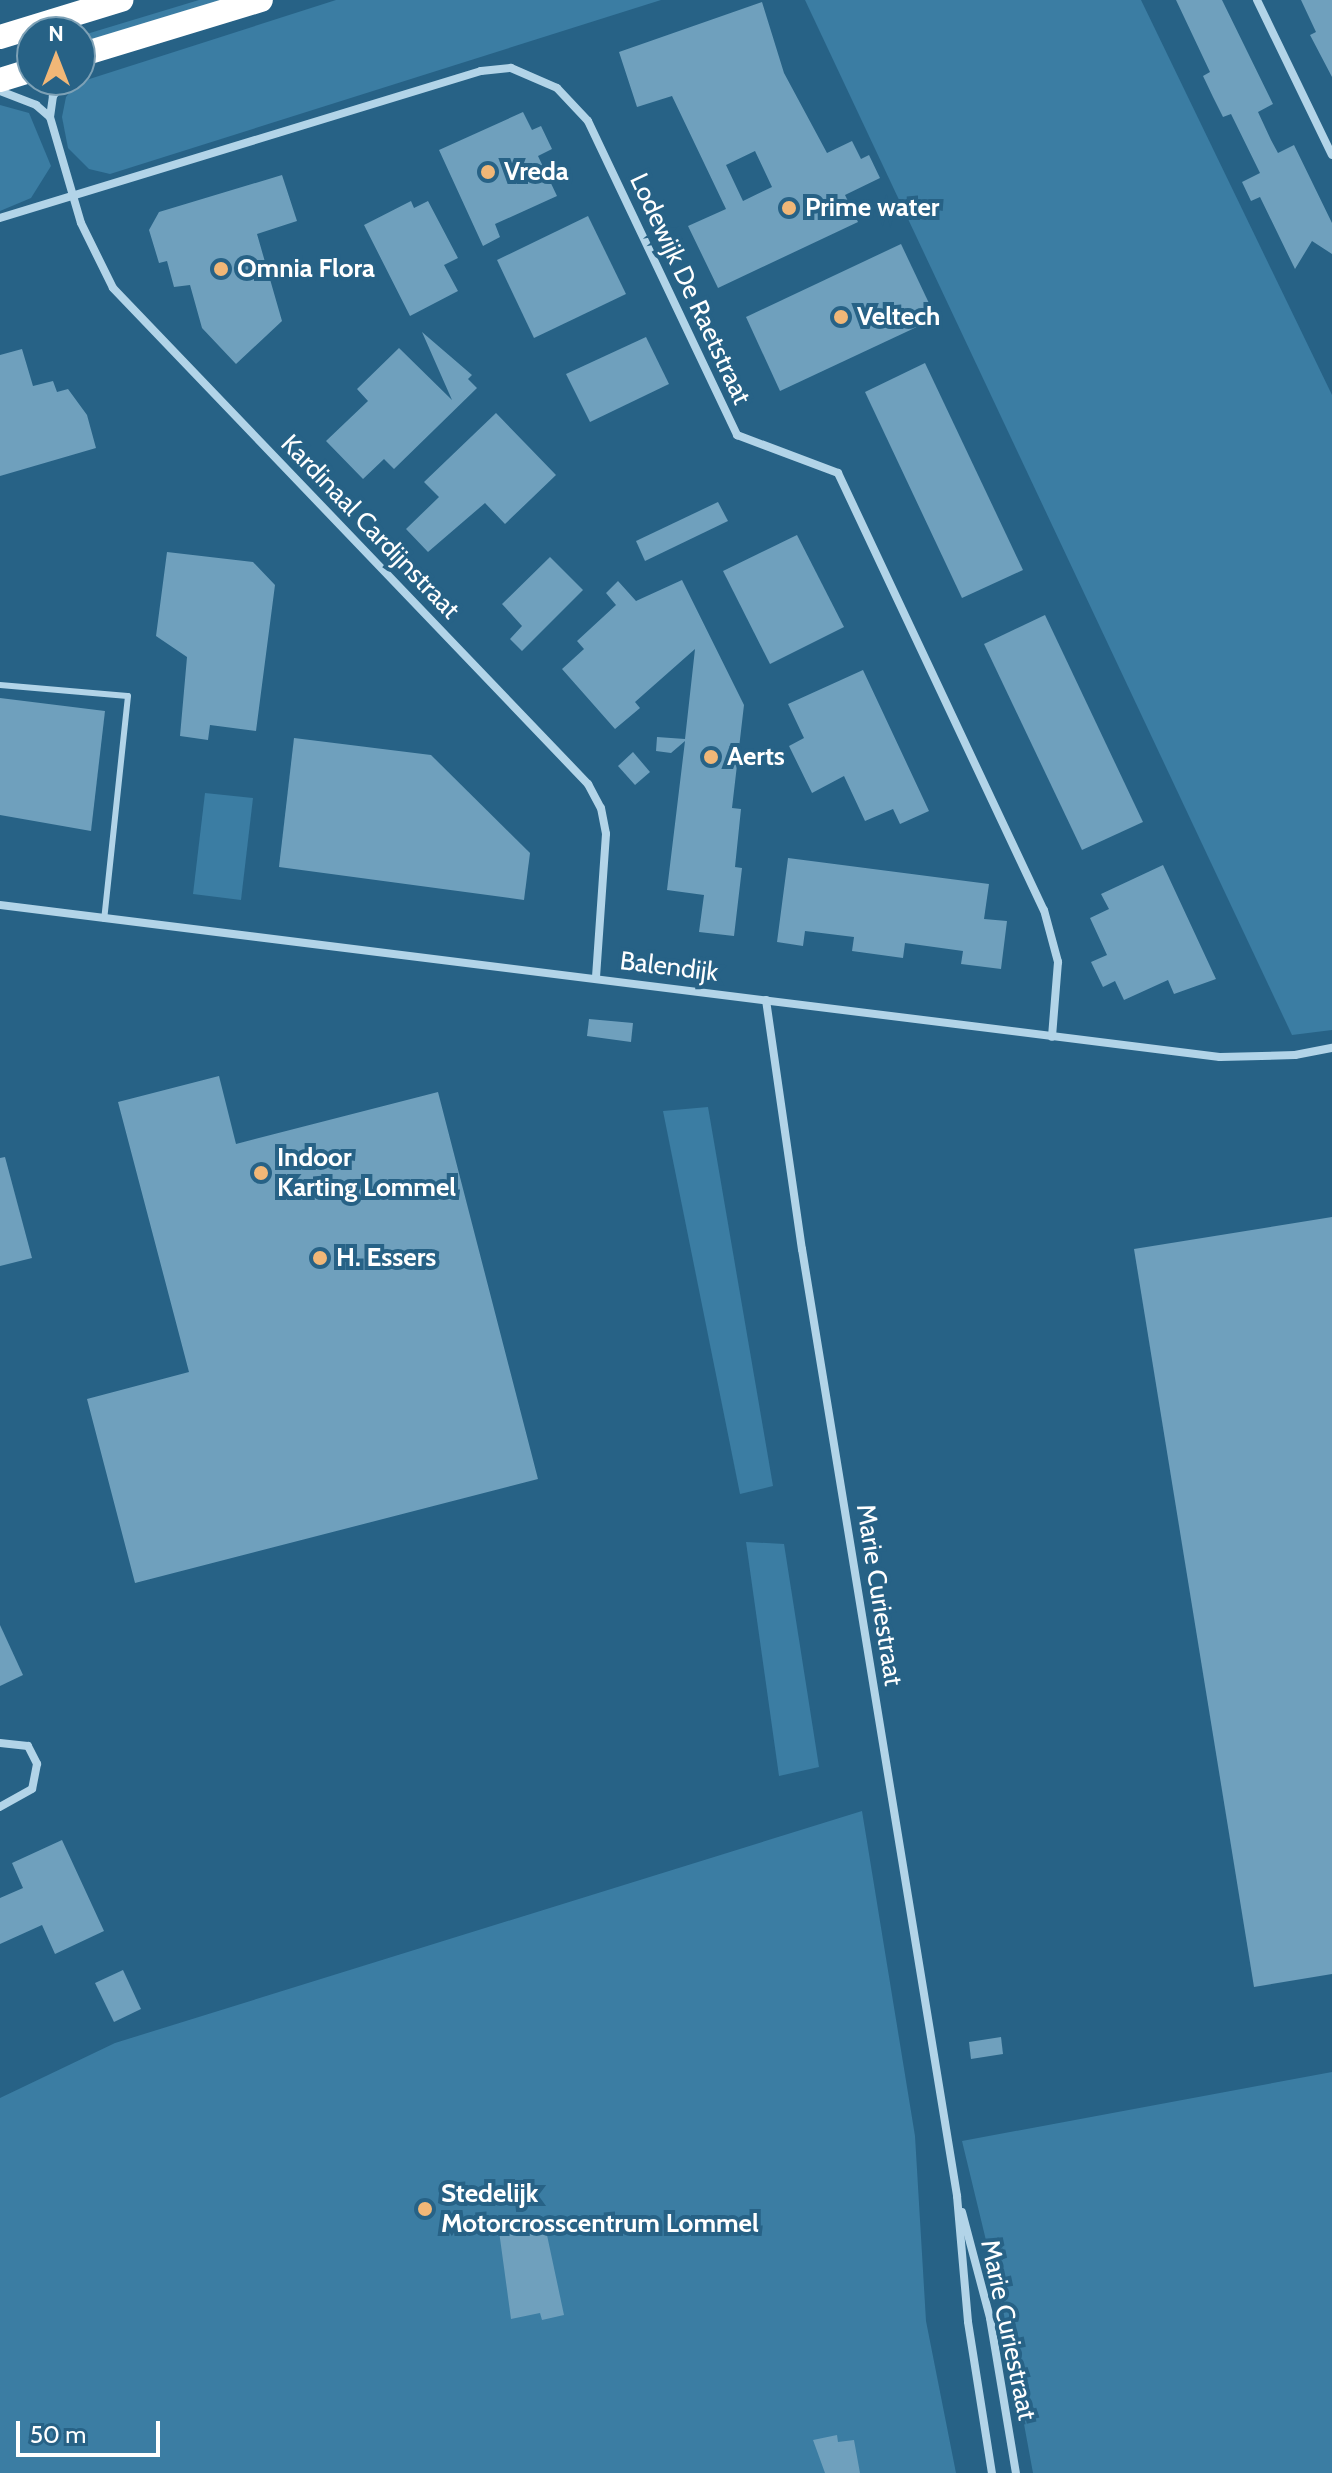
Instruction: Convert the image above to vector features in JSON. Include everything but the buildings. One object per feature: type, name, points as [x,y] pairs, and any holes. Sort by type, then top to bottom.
[{"type":"highway","points":[[0,37],[121,0]]},
{"type":"highway","points":[[96,53],[261,0]]},
{"type":"street","points":[[1257,0],[1332,155]]},
{"type":"street","name":"Lodewijk De Raetstraat","points":[[0,218],[481,71],[511,68],[535,75],[575,103],[737,435],[838,473],[1044,910],[1058,962],[1052,1037]]},
{"type":"street","points":[[0,91],[36,105],[50,117]]},
{"type":"street","points":[[50,117],[53,96]]},
{"type":"street","name":"Kardinaal Cardijnstraat","points":[[50,117],[72,196],[100,265],[134,315],[588,784],[601,808],[606,834],[596,978]]},
{"type":"street","name":"Balendijk","points":[[0,905],[1220,1057],[1295,1055],[1332,1048]]},
{"type":"street","name":"Marie Curiestraat","points":[[766,1000],[797,1218],[957,2196],[968,2322],[992,2473]]},
{"type":"street","points":[[0,1743],[28,1746],[37,1776],[32,1789],[0,1807]]},
{"type":"street","name":"Marie Curiestraat","points":[[957,2196],[990,2318],[1016,2473]]},
{"type":"lane","points":[[0,685],[128,696],[104,919]]},
{"type":"shaded area","points":[[199,0],[222,0],[96,38],[96,31]]},
{"type":"shaded area","points":[[336,0],[661,0],[110,174],[89,169],[68,148],[62,117],[67,96],[96,96],[96,77]]},
{"type":"shaded area","points":[[805,0],[1141,0],[1332,395],[1332,1030],[1292,1035]]},
{"type":"shaded area","points":[[0,105],[29,113],[51,166],[31,198],[0,211]]},
{"type":"shaded area","points":[[205,793],[253,798],[241,900],[193,894]]},
{"type":"shaded area","points":[[708,1107],[773,1486],[740,1494],[663,1111]]},
{"type":"shaded area","points":[[746,1542],[784,1544],[819,1767],[779,1776]]},
{"type":"shaded area","name":"Stedelijk Motorcrosscentrum Lommel","points":[[862,1811],[915,2136],[926,2321],[956,2473],[0,2473],[0,2098],[115,2043]]},
{"type":"shaded area","points":[[1332,2072],[1332,2473],[1033,2473],[1004,2315],[962,2141]]},
{"type":"place","name":"Vreda","points":[[488,172]]},
{"type":"place","name":"Prime water","points":[[789,208]]},
{"type":"place","name":"Omnia Flora","points":[[221,269]]},
{"type":"place","name":"Veltech","points":[[841,317]]},
{"type":"place","name":"Aerts","points":[[711,757]]},
{"type":"place","name":"Indoor Karting Lommel","points":[[261,1173]]},
{"type":"place","name":"H. Essers","points":[[320,1258]]},
{"type":"place","name":"Stedelijk Motorcrosscentrum Lommel","points":[[425,2209]]}]
